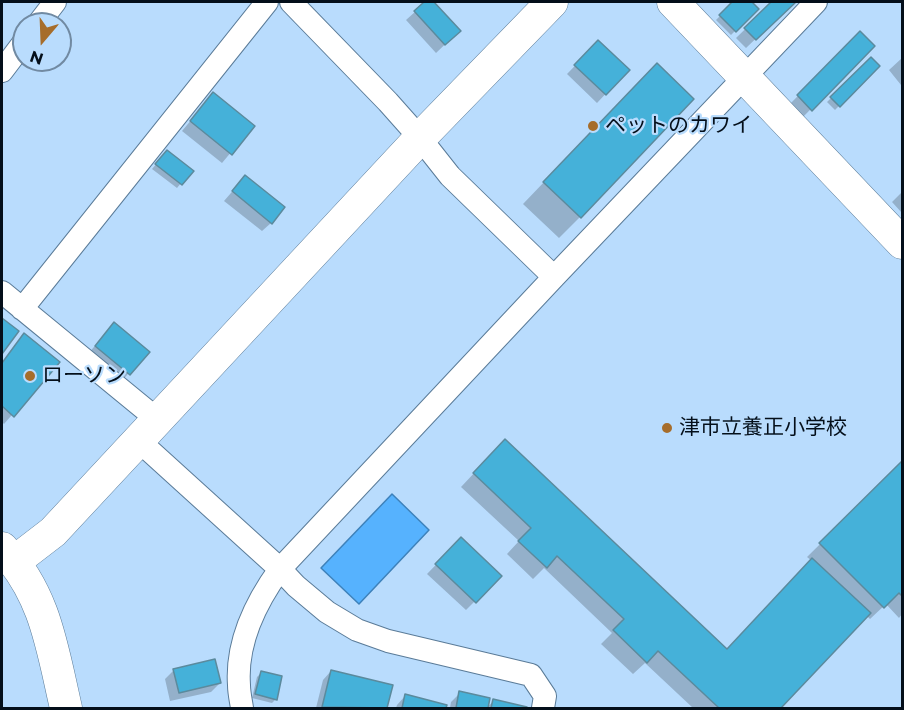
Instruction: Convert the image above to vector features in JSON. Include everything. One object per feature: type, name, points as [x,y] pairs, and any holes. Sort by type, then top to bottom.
[{"type":"street","points":[[22,309],[267,2]]},
{"type":"street","points":[[291,2],[388,102],[450,176],[554,276]]},
{"type":"street","points":[[66,708],[47,625],[35,596],[8,555],[53,532],[420,138],[552,2]]},
{"type":"street","points":[[673,2],[903,243]]},
{"type":"street","points":[[242,708],[238,684],[244,636],[255,608],[280,569],[554,276],[816,2]]},
{"type":"street","points":[[2,71],[12,58]]},
{"type":"street","points":[[2,292],[148,431],[280,569],[327,612],[357,630],[388,641],[531,675],[545,696],[543,708]]},
{"type":"water","points":[[392,494],[429,530],[359,604],[321,568]]},
{"type":"building","points":[[424,2],[434,2],[461,31],[445,45],[414,11]]},
{"type":"building","points":[[732,2],[752,2],[759,9],[736,32],[719,15]]},
{"type":"building","points":[[771,2],[796,2],[756,40],[744,28]]},
{"type":"building","points":[[860,31],[875,46],[812,111],[797,95]]},
{"type":"building","points":[[598,40],[630,70],[606,95],[574,65]]},
{"type":"building","points":[[871,57],[880,66],[840,107],[830,97]]},
{"type":"building","points":[[657,63],[694,99],[581,218],[543,182]]},
{"type":"building","points":[[213,92],[255,126],[232,155],[190,121]]},
{"type":"building","points":[[167,150],[194,171],[182,185],[155,164]]},
{"type":"building","points":[[245,175],[285,207],[272,224],[232,191]]},
{"type":"building","points":[[2,318],[19,331],[2,354]]},
{"type":"building","points":[[114,322],[150,352],[130,375],[95,346]]},
{"type":"building","points":[[24,333],[60,362],[14,417],[2,406],[2,363]]},
{"type":"building","points":[[505,439],[727,649],[812,558],[871,613],[781,708],[719,708],[658,651],[647,663],[613,630],[624,619],[557,556],[547,568],[518,541],[531,528],[473,473]]},
{"type":"building","points":[[902,461],[902,596],[899,593],[884,608],[819,543]]},
{"type":"building","points":[[461,537],[502,576],[476,603],[435,564]]},
{"type":"building","points":[[215,659],[221,683],[179,693],[173,669]]},
{"type":"building","points":[[331,670],[393,685],[387,708],[322,707]]},
{"type":"building","points":[[261,671],[282,676],[277,700],[255,694]]},
{"type":"building","points":[[459,691],[490,698],[488,708],[456,708]]},
{"type":"building","points":[[405,694],[447,705],[446,708],[402,708]]},
{"type":"building","points":[[493,699],[527,707],[527,708],[491,708]]},
{"type":"place","name":"ペットのカワイ","points":[[593,126]]},
{"type":"place","name":"ローソン","points":[[30,376]]},
{"type":"place","name":"津市立養正小学校","points":[[667,428]]}]
